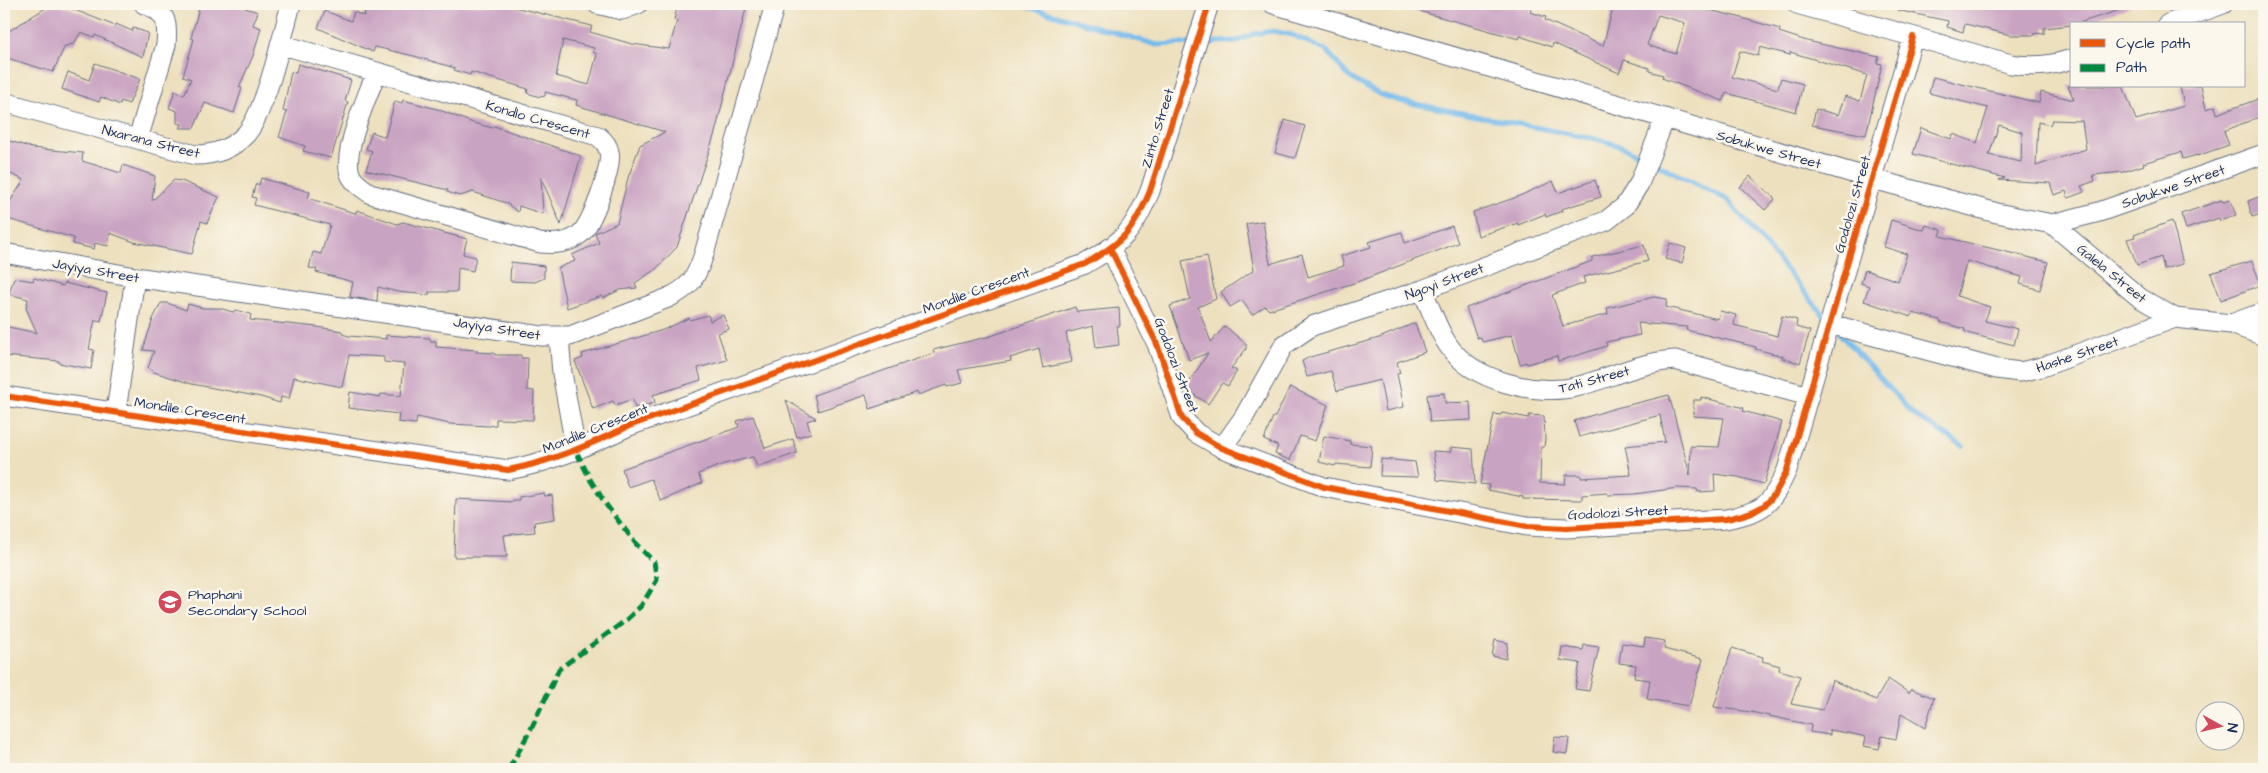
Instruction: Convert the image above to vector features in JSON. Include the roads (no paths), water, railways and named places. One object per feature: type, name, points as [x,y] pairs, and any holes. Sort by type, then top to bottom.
[{"type":"street","points":[[138,139],[166,44],[168,28],[162,14],[144,4]]},
{"type":"street","name":"Nxarana Street","points":[[4,102],[195,155],[222,151],[239,141],[254,122],[291,4]]},
{"type":"street","points":[[598,4],[622,10],[638,4]]},
{"type":"street","name":"Jayiya Street","points":[[4,253],[135,277],[559,337],[570,336],[668,298],[683,291],[691,283],[704,254],[775,4]]},
{"type":"street","name":"Zinto Street","points":[[1111,250],[1127,236],[1141,213],[1150,191],[1209,4]]},
{"type":"street","name":"Sobukwe Street","points":[[1273,4],[1873,179],[1997,213],[2052,224],[2099,212],[2264,154]]},
{"type":"street","points":[[1797,4],[1914,38],[2028,68],[2070,60]]},
{"type":"street","points":[[2174,22],[2223,4]]},
{"type":"street","name":"Godolozi Street","points":[[1111,250],[1157,344],[1182,418],[1196,433],[1222,448],[1324,487],[1527,526],[1566,528],[1726,519],[1747,515],[1764,507],[1776,493],[1787,470],[1914,38]]},
{"type":"street","name":"Kondlo Crescent","points":[[280,44],[376,73],[592,133],[604,142],[609,151],[610,163],[586,228],[573,240],[555,244],[540,243],[371,194],[351,178],[348,158],[376,73]]},
{"type":"street","name":"Ngoyi Street","points":[[1222,448],[1244,417],[1284,345],[1312,326],[1422,290],[1606,221],[1625,206],[1639,184],[1665,118]]},
{"type":"street","name":"Galela Street","points":[[2052,224],[2140,298],[2175,318]]},
{"type":"street","name":"Mondile Crescent","points":[[4,396],[508,470],[539,464],[576,451],[629,426],[1085,264],[1111,250]]},
{"type":"street","points":[[116,412],[135,277]]},
{"type":"street","name":"Tati Street","points":[[1422,290],[1448,345],[1460,360],[1496,378],[1524,388],[1548,391],[1576,387],[1658,361],[1675,360],[1809,396]]},
{"type":"street","name":"Hashe Street","points":[[1830,324],[1997,369],[2020,372],[2042,367],[2175,318],[2231,324],[2264,312]]},
{"type":"street","points":[[2231,324],[2264,336]]},
{"type":"street","points":[[559,337],[562,373],[576,451]]},
{"type":"waterway","points":[[1019,4],[1157,45],[1192,43]]},
{"type":"waterway","points":[[1201,43],[1237,41],[1254,34],[1273,31],[1292,35],[1327,51],[1348,76],[1381,95],[1400,101],[1601,140],[1626,148],[1728,200],[1826,318]]},
{"type":"waterway","points":[[1840,334],[1914,415],[1963,446]]},
{"type":"place","name":"Phaphani Secondary School","points":[[170,602]]}]
